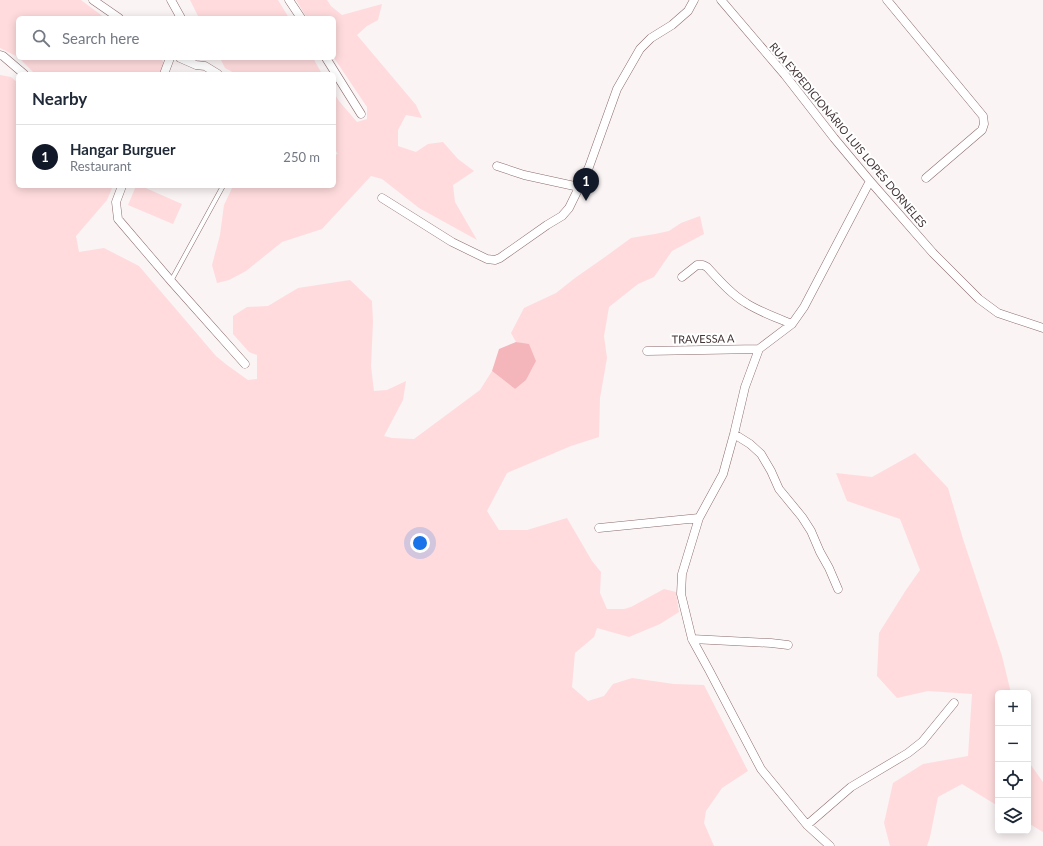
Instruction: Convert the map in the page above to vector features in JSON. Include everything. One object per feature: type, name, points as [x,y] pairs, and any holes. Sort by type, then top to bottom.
[{"type":"street","points":[[93,0],[116,16]]},
{"type":"street","points":[[171,0],[180,16]]},
{"type":"street","points":[[289,0],[299,16]]},
{"type":"street","points":[[382,198],[452,242],[487,259],[495,260],[500,258],[562,216],[569,208],[589,167],[618,89],[640,49],[651,38],[672,25],[688,11],[694,0]]},
{"type":"street","name":"RUA EXPEDICIONÁRIO LUIS LOPES DORNELES","points":[[721,0],[785,75],[870,181],[933,253],[979,299],[998,313],[1043,328]]},
{"type":"street","points":[[887,0],[983,116],[984,124],[982,130],[926,178]]},
{"type":"street","points":[[0,55],[22,72]]},
{"type":"street","points":[[165,72],[169,60]]},
{"type":"street","points":[[185,60],[196,65],[204,62],[216,72]]},
{"type":"street","points":[[327,60],[335,72]]},
{"type":"street","points":[[336,74],[361,114]]},
{"type":"street","points":[[497,166],[524,175],[579,187]]},
{"type":"street","points":[[830,846],[807,825],[761,769],[692,639],[681,594],[682,574],[698,518],[723,474],[745,387],[759,349],[792,324],[804,307],[870,181]]},
{"type":"street","points":[[121,188],[116,202],[118,219],[245,364]]},
{"type":"street","points":[[682,276],[697,265],[703,264],[731,292],[746,304],[792,324]]},
{"type":"street","name":"TRAVESSA A","points":[[647,351],[759,349]]},
{"type":"street","points":[[734,434],[750,444],[761,454],[779,489],[802,517],[811,531],[838,589]]},
{"type":"street","points":[[599,528],[698,518]]},
{"type":"street","points":[[692,639],[788,645]]},
{"type":"street","points":[[807,825],[851,787],[908,753],[922,742],[954,703]]},
{"type":"lane","points":[[171,281],[222,188]]},
{"type":"shaded area","points":[[0,0],[81,0],[102,16],[16,16],[16,56],[0,48]]},
{"type":"shaded area","points":[[190,0],[278,0],[288,16],[198,16]]},
{"type":"shaded area","points":[[296,0],[327,0],[331,6],[342,15],[382,4],[378,20],[367,26],[357,35],[416,105],[422,118],[406,115],[398,130],[398,146],[416,152],[428,144],[443,142],[458,159],[474,171],[453,185],[455,202],[477,240],[419,208],[382,179],[371,176],[322,229],[282,242],[246,271],[229,280],[217,283],[212,265],[220,235],[224,205],[232,188],[336,188],[336,154],[338,154],[336,151],[336,96],[357,122],[367,119],[367,107],[335,60],[336,16],[306,16]]},
{"type":"shaded area","points":[[21,60],[162,60],[164,72],[33,72]]},
{"type":"shaded area","points":[[221,60],[314,60],[321,72],[232,72],[225,68]]},
{"type":"shaded area","points":[[0,75],[11,77],[16,81],[16,188],[112,188],[107,200],[76,236],[79,252],[104,248],[139,266],[216,356],[248,380],[257,379],[257,355],[249,352],[233,334],[233,316],[247,307],[268,306],[298,288],[350,280],[372,301],[373,322],[371,366],[374,391],[387,390],[406,381],[403,400],[384,436],[392,438],[414,439],[480,390],[492,371],[515,389],[529,345],[516,342],[511,333],[524,308],[556,293],[631,238],[669,231],[681,223],[700,216],[704,234],[672,251],[654,277],[638,284],[609,307],[604,336],[607,358],[600,398],[599,437],[571,446],[507,473],[487,511],[499,530],[527,530],[567,518],[592,561],[601,572],[600,593],[607,609],[624,609],[631,607],[664,589],[676,592],[679,612],[660,624],[629,637],[597,628],[594,637],[575,653],[572,687],[588,701],[604,696],[613,684],[632,678],[674,684],[704,685],[748,771],[722,788],[706,811],[704,823],[714,846],[0,846]]},
{"type":"shaded area","points":[[135,188],[146,188],[182,204],[173,224],[128,205]]},
{"type":"shaded area","points":[[516,342],[529,344],[536,361],[526,380],[515,389],[492,371],[499,349]]},
{"type":"shaded area","points":[[915,453],[948,488],[963,539],[1002,656],[1010,690],[995,690],[995,804],[962,784],[938,797],[927,846],[890,846],[884,823],[893,783],[923,764],[968,756],[972,694],[928,691],[897,698],[877,676],[879,633],[920,570],[900,519],[847,501],[836,473],[872,477]]},
{"type":"shaded area","points":[[1031,765],[1043,782],[1043,832],[1031,825]]},
{"type":"place","name":"Hangar Burguer","points":[[586,201]]}]
